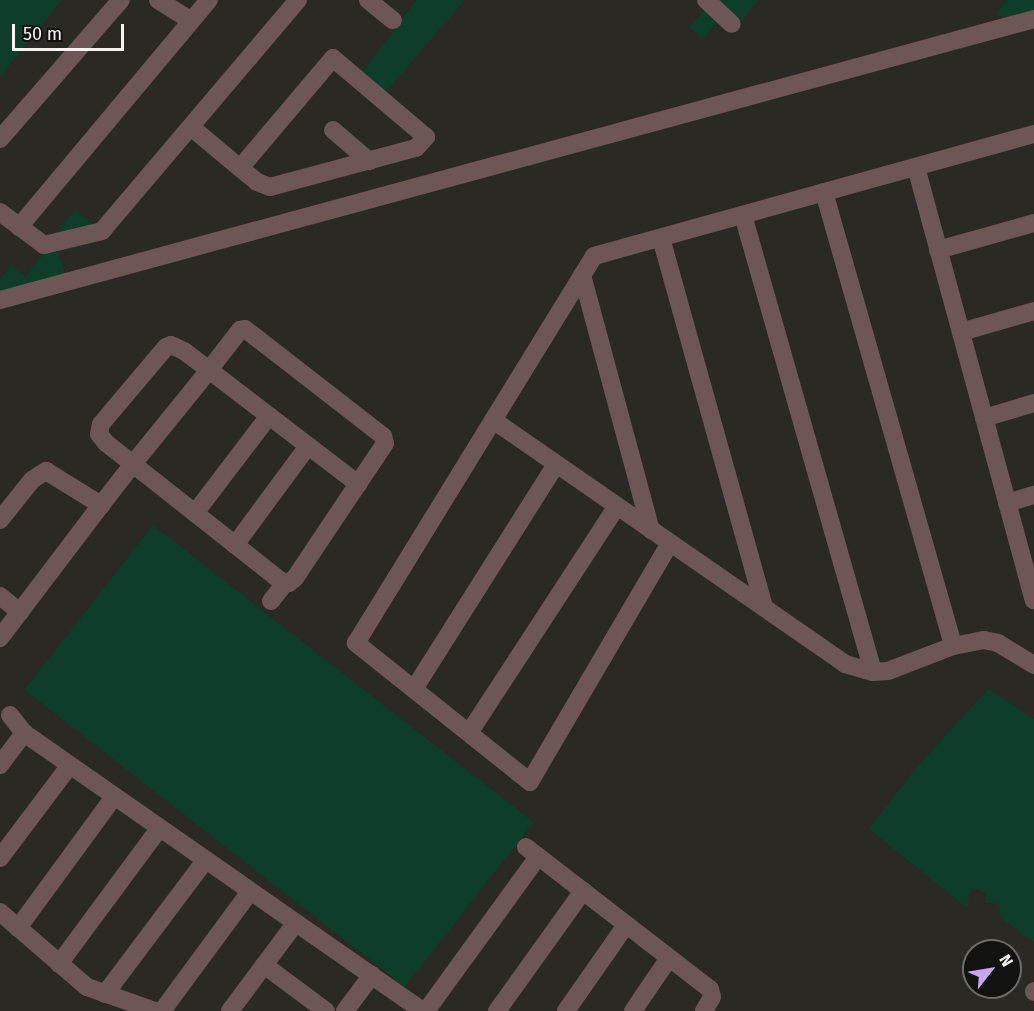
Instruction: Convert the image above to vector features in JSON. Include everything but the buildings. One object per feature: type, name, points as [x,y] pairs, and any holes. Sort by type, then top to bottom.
[{"type":"street","points":[[0,139],[120,0]]},
{"type":"street","points":[[158,0],[191,21]]},
{"type":"street","points":[[19,227],[209,0]]},
{"type":"street","points":[[0,212],[47,246],[98,234],[298,0]]},
{"type":"street","points":[[368,0],[393,20]]},
{"type":"street","points":[[706,0],[732,24]]},
{"type":"street","points":[[0,300],[1034,19]]},
{"type":"street","points":[[191,127],[240,168],[270,187],[416,148],[426,136],[335,54],[240,168]]},
{"type":"street","points":[[333,130],[369,161]]},
{"type":"street","points":[[670,543],[531,782],[356,643],[594,256],[1034,134]]},
{"type":"street","points":[[915,166],[1007,503],[1031,580],[1034,600]]},
{"type":"street","points":[[824,192],[953,646]]},
{"type":"street","points":[[743,215],[873,672]]},
{"type":"street","points":[[938,250],[1034,223]]},
{"type":"street","points":[[661,238],[764,608]]},
{"type":"street","points":[[582,275],[651,530]]},
{"type":"street","points":[[961,332],[1034,311]]},
{"type":"street","points":[[0,639],[101,505],[240,330],[245,329],[400,449]]},
{"type":"street","points":[[285,583],[102,439],[100,424],[166,347],[178,346],[358,484]]},
{"type":"street","points":[[984,418],[1034,404]]},
{"type":"street","points":[[195,513],[269,416]]},
{"type":"street","points":[[493,420],[845,664],[873,672],[907,666],[953,646],[976,641],[998,643],[1034,665]]},
{"type":"street","points":[[271,601],[285,583],[295,578],[385,443],[385,438]]},
{"type":"street","points":[[235,545],[308,446]]},
{"type":"street","points":[[414,689],[556,464]]},
{"type":"street","points":[[3,509],[38,474],[50,471],[101,505]]},
{"type":"street","points":[[1007,503],[1034,495]]},
{"type":"street","points":[[469,733],[616,506]]},
{"type":"street","points":[[0,596],[20,612]]},
{"type":"street","points":[[10,716],[24,733],[294,925],[424,1011],[532,852],[710,990],[713,1008]]},
{"type":"street","points":[[0,765],[24,733]]},
{"type":"street","points":[[0,858],[70,765]]},
{"type":"street","points":[[18,928],[114,797]]},
{"type":"street","points":[[59,964],[159,829]]},
{"type":"street","points":[[105,994],[205,861]]},
{"type":"street","points":[[497,1011],[583,891]]},
{"type":"street","points":[[162,1011],[249,893]]},
{"type":"street","points":[[0,912],[87,987],[155,1011]]},
{"type":"street","points":[[230,1011],[294,925]]},
{"type":"street","points":[[566,1011],[626,925]]},
{"type":"street","points":[[633,1011],[669,958]]},
{"type":"street","points":[[264,965],[326,1011]]},
{"type":"street","points":[[345,1011],[372,975]]},
{"type":"green space","points":[[0,0],[62,0],[0,77]]},
{"type":"green space","points":[[416,0],[465,0],[386,92],[363,72]]},
{"type":"green space","points":[[712,0],[758,0],[740,24]]},
{"type":"green space","points":[[1008,0],[1034,0],[1034,11],[1007,21],[996,13]]},
{"type":"green space","points":[[707,8],[720,20],[702,39],[689,27]]},
{"type":"green space","points":[[75,210],[95,226],[51,239]]},
{"type":"green space","points":[[59,252],[66,277],[0,291],[0,279],[11,266],[26,277],[43,254]]},
{"type":"green space","points":[[153,525],[534,822],[405,987],[24,690]]},
{"type":"green space","points":[[988,689],[1034,719],[1034,942],[1001,918],[998,904],[986,903],[986,893],[971,888],[967,908],[869,829],[915,769]]}]
